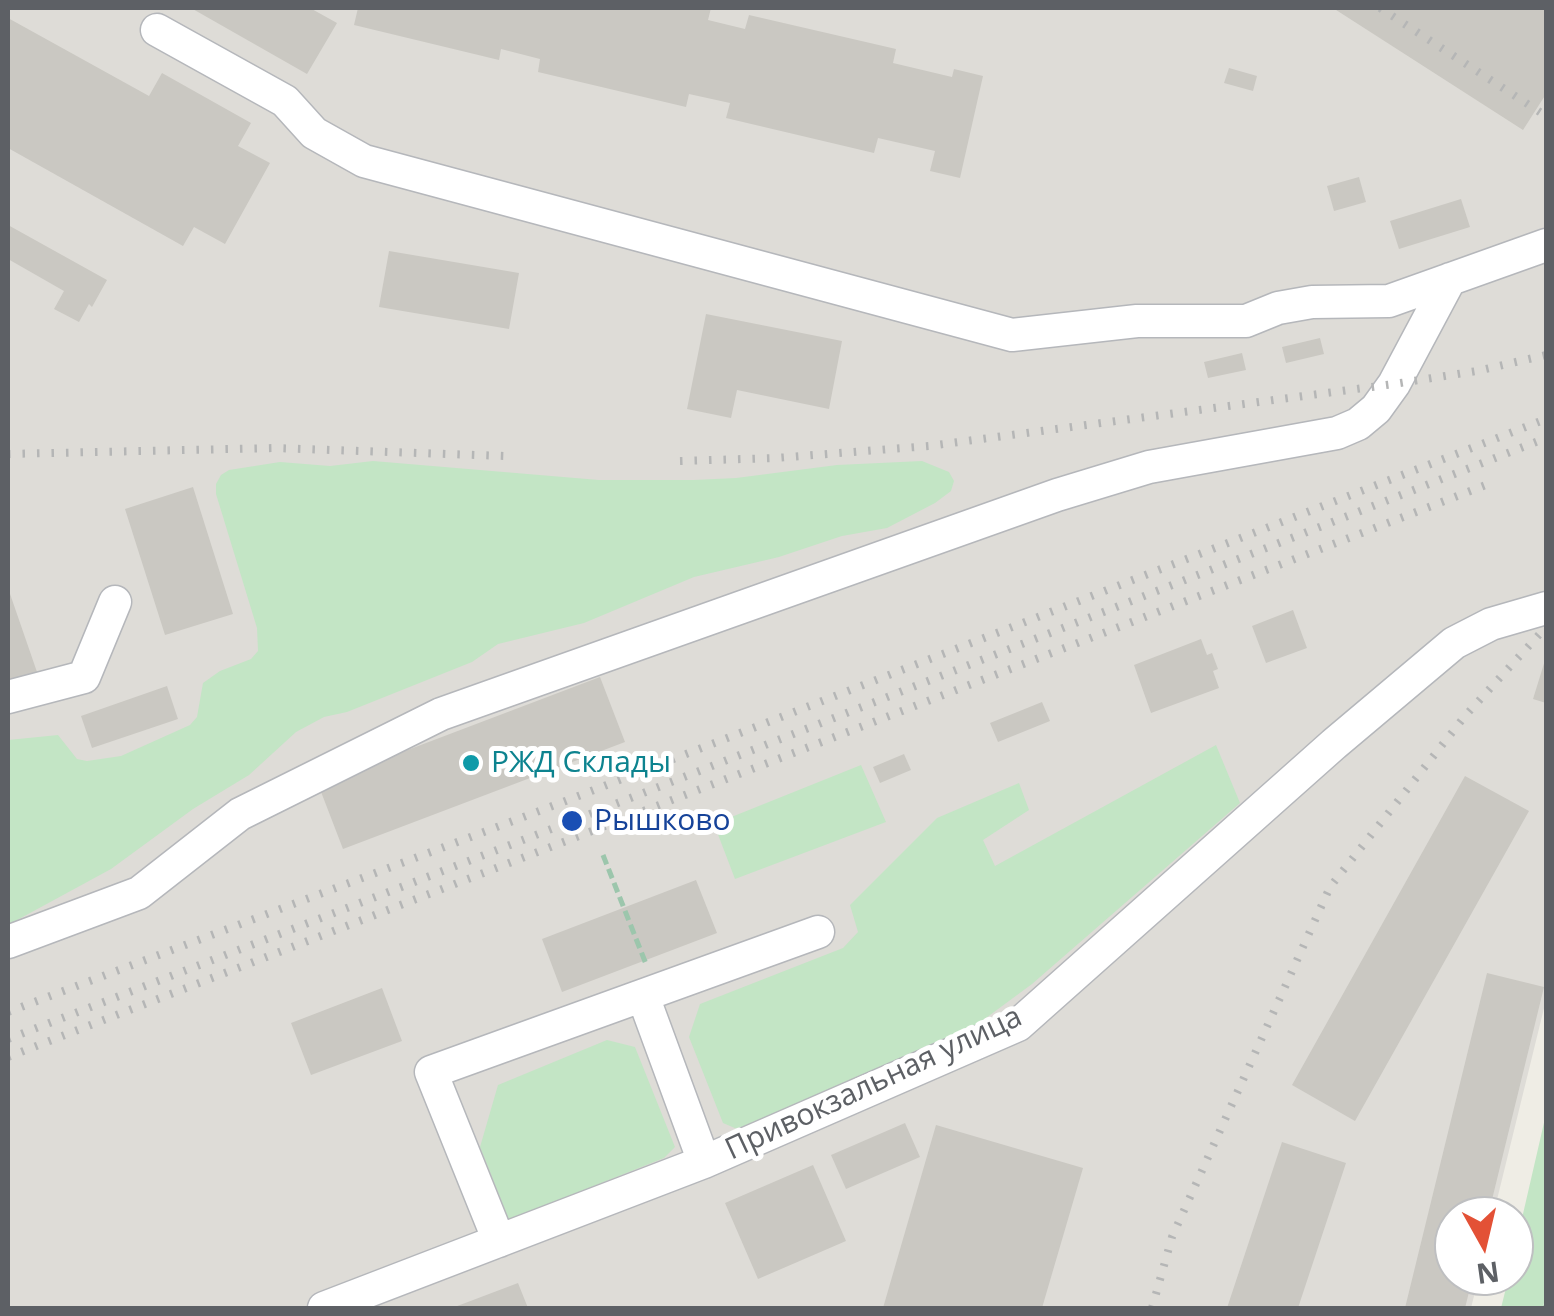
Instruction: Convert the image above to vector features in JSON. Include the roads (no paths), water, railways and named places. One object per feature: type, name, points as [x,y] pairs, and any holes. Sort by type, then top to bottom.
[{"type":"street","points":[[158,30],[285,101],[314,133],[364,161],[1012,335],[1137,320],[1246,320],[1278,308],[1312,302],[1389,301],[1546,246]]},
{"type":"street","points":[[8,942],[138,893],[240,814],[441,714],[1057,495],[1149,468],[1337,433],[1358,424],[1376,409],[1394,384],[1450,279]]},
{"type":"street","points":[[8,697],[84,677],[115,602]]},
{"type":"street","name":"Привокзальная улица","points":[[324,1308],[704,1162],[1018,1025],[1334,744],[1454,643],[1491,624],[1546,608]]},
{"type":"street","points":[[499,1241],[431,1072],[818,932]]},
{"type":"street","points":[[650,993],[704,1162]]},
{"type":"railway","points":[[1380,8],[1546,116]]},
{"type":"railway","points":[[680,461],[929,446],[1394,384],[1546,355]]},
{"type":"railway","points":[[8,1012],[563,802],[1546,419]]},
{"type":"railway","points":[[8,1039],[1546,438]]},
{"type":"railway","points":[[8,454],[275,448],[505,456]]},
{"type":"railway","points":[[8,1057],[1491,483]]},
{"type":"railway","points":[[1152,1308],[1172,1237],[1330,887],[1465,716],[1546,627]]},
{"type":"place","name":"РЖД Склады","points":[[471,763]]},
{"type":"place","name":"Рышково","points":[[572,821]]}]
